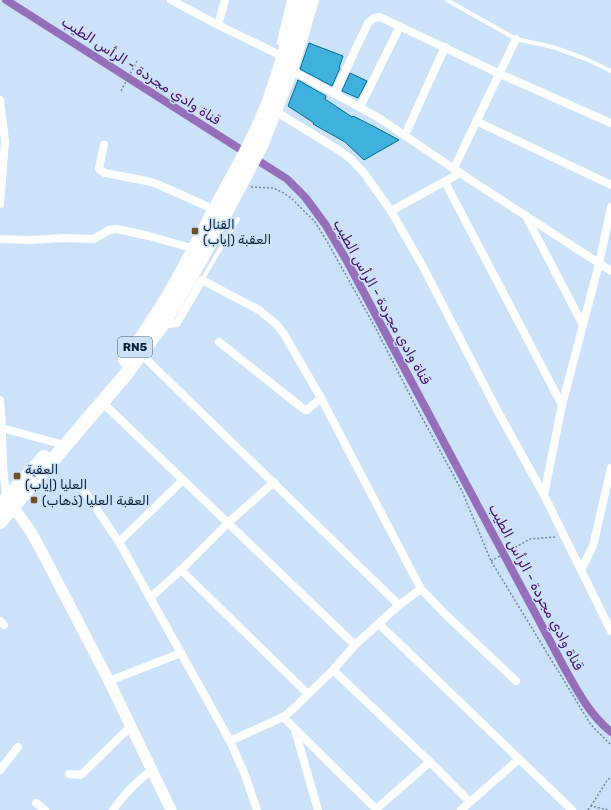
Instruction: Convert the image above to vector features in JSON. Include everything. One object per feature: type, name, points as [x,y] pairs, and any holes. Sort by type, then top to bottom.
[{"type":"highway","name":"RN5","points":[[256,144],[281,56],[300,0]]},
{"type":"highway","name":"RN5","points":[[5,502],[103,403],[142,355],[162,326],[201,259],[256,144],[275,111],[291,70],[312,0]]},
{"type":"highway","name":"RN5","points":[[0,522],[5,502],[97,396],[135,347],[158,312],[215,210],[239,180]]},
{"type":"street","points":[[171,0],[281,56],[291,0]]},
{"type":"street","points":[[218,25],[225,0]]},
{"type":"street","points":[[335,93],[371,19],[380,17],[498,73],[611,123]]},
{"type":"street","points":[[360,107],[400,26]]},
{"type":"street","points":[[391,211],[445,182],[457,171],[476,121],[498,73],[516,39]]},
{"type":"street","points":[[405,135],[445,47]]},
{"type":"street","points":[[291,70],[360,107],[405,135],[457,171],[611,271]]},
{"type":"street","points":[[0,100],[5,141],[0,204]]},
{"type":"street","points":[[275,111],[351,159],[364,173],[391,211],[544,495],[611,631]]},
{"type":"street","points":[[476,121],[611,185]]},
{"type":"street","points":[[104,145],[99,168],[105,173],[157,184],[215,210]]},
{"type":"street","points":[[445,182],[562,405]]},
{"type":"street","points":[[544,495],[562,405],[599,264],[611,207]]},
{"type":"street","points":[[525,215],[583,325]]},
{"type":"street","points":[[0,239],[94,239],[109,230],[117,229],[195,248]]},
{"type":"street","points":[[162,326],[177,323],[202,280],[259,310],[276,324],[295,352],[321,398],[421,589],[516,681]]},
{"type":"street","points":[[220,342],[305,410],[321,398]]},
{"type":"street","points":[[142,355],[399,605]]},
{"type":"street","points":[[103,403],[355,645]]},
{"type":"street","points":[[0,405],[5,502],[31,532],[42,552],[132,726],[171,810]]},
{"type":"street","points":[[2,428],[57,443]]},
{"type":"street","points":[[582,570],[593,546],[611,468]]},
{"type":"street","points":[[118,542],[183,480]]},
{"type":"street","points":[[150,598],[182,570],[228,522],[274,482]]},
{"type":"street","points":[[83,489],[118,542],[230,741],[258,810]]},
{"type":"street","points":[[182,570],[308,694]]},
{"type":"street","points":[[230,741],[283,717],[292,710],[333,670],[355,645],[399,605],[421,589]]},
{"type":"street","points":[[379,624],[572,810]]},
{"type":"street","points":[[109,681],[181,653]]},
{"type":"street","points":[[333,670],[470,802]]},
{"type":"street","points":[[283,717],[376,809],[430,762]]},
{"type":"street","points":[[69,774],[80,775],[84,772],[132,726]]},
{"type":"street","points":[[295,730],[318,810]]},
{"type":"street","points":[[0,770],[18,747]]},
{"type":"street","points":[[461,810],[519,759]]},
{"type":"street","points":[[114,810],[140,779],[152,770]]},
{"type":"street","points":[[36,803],[45,810]]},
{"type":"lane","points":[[448,0],[516,39],[553,47],[586,59],[611,71]]},
{"type":"lane","points":[[202,280],[238,219]]},
{"type":"path","points":[[121,91],[137,62]]},
{"type":"path","points":[[239,180],[257,186],[273,188],[291,198],[315,222],[375,327],[462,491],[491,561],[591,725],[611,745]]},
{"type":"path","points":[[491,561],[530,539],[537,537],[565,537]]},
{"type":"path","points":[[588,810],[608,778],[611,778]]},
{"type":"path","points":[[591,806],[609,810]]},
{"type":"building","points":[[309,43],[343,56],[340,68],[332,86],[300,69]]},
{"type":"building","points":[[350,73],[367,81],[358,98],[342,91]]},
{"type":"building","points":[[298,80],[326,96],[325,99],[352,117],[353,116],[399,140],[364,160],[345,142],[313,124],[314,123],[288,106]]},
{"type":"waterway","name":"قناة وادي مجردة - الرأس الطيب","points":[[6,0],[287,179],[305,197],[325,224],[347,261],[565,669],[585,703],[611,732]]},
{"type":"place","name":"القنال العقبة (إياب)","points":[[195,231]]},
{"type":"place","name":"العقبة العليا (إياب)","points":[[17,476]]},
{"type":"place","name":"العقبة العليا (ذهاب)","points":[[34,500]]}]
